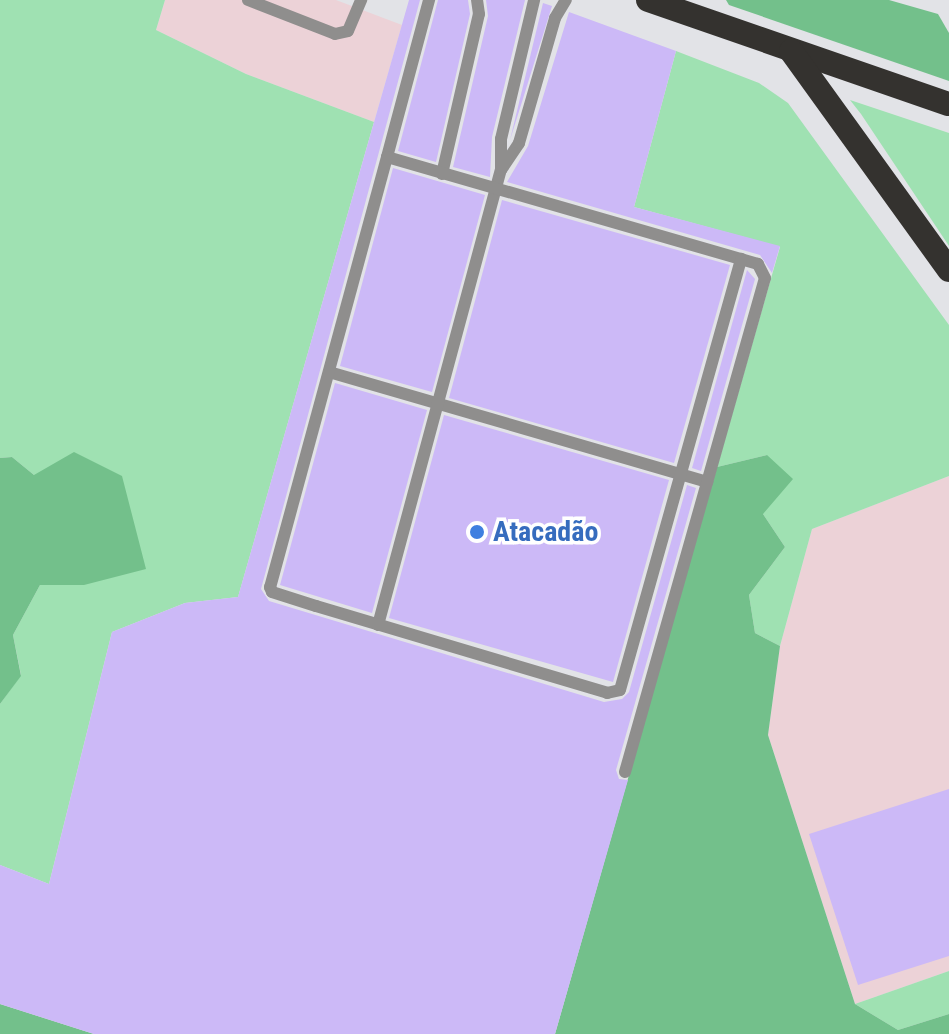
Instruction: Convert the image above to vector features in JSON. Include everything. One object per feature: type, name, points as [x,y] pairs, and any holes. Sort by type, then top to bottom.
[{"type":"highway","points":[[648,0],[949,104]]},
{"type":"highway","points":[[791,51],[949,270]]},
{"type":"lane","points":[[248,0],[343,34],[361,0]]},
{"type":"lane","points":[[429,0],[270,590],[378,625],[615,693],[623,684],[678,474],[741,259]]},
{"type":"lane","points":[[442,174],[479,14],[477,0]]},
{"type":"lane","points":[[378,625],[496,191],[501,170],[501,139],[534,0]]},
{"type":"lane","points":[[501,170],[519,143],[555,18],[566,0]]},
{"type":"lane","points":[[387,157],[496,191],[758,264],[765,278],[625,772]]},
{"type":"lane","points":[[329,372],[707,482]]},
{"type":"shaded area","points":[[165,0],[336,0],[402,25],[374,122],[246,74],[156,30]]},
{"type":"shaded area","points":[[949,476],[949,971],[855,1004],[768,735],[780,646],[812,529]]},
{"type":"green space","points":[[0,0],[165,0],[156,30],[246,74],[374,122],[238,597],[185,603],[112,632],[49,884],[0,865],[0,704],[21,675],[13,635],[40,585],[84,585],[34,475],[12,457],[0,458]]},
{"type":"green space","points":[[726,0],[889,0],[938,14],[949,33],[949,81],[729,5]]},
{"type":"green space","points":[[676,51],[759,83],[788,103],[949,325],[949,476],[812,529],[780,646],[755,633],[749,595],[785,547],[763,514],[767,455],[717,467],[780,247],[634,207]]},
{"type":"green space","points":[[850,100],[949,133],[949,246],[861,114]]},
{"type":"green space","points":[[74,452],[122,476],[146,569],[84,585],[40,585],[13,635],[21,676],[0,704],[0,458],[12,457],[34,475]]},
{"type":"green space","points":[[767,455],[793,479],[763,514],[785,547],[749,595],[755,633],[780,646],[768,735],[855,1004],[898,1030],[949,1014],[949,1034],[555,1034],[717,467]]},
{"type":"green space","points":[[949,971],[949,1014],[898,1030],[855,1004]]},
{"type":"green space","points":[[0,1004],[94,1034],[0,1034]]},
{"type":"building","points":[[409,0],[420,0],[261,589],[269,601],[604,702],[622,699],[629,692],[687,485],[696,488],[616,770],[619,779],[628,780],[555,1034],[94,1034],[0,1004],[0,865],[49,884],[112,632],[185,603],[238,597]]},
{"type":"building","points":[[438,0],[468,0],[470,14],[436,162],[398,151]]},
{"type":"building","points":[[486,0],[525,0],[492,137],[490,177],[453,167],[488,16]]},
{"type":"building","points":[[543,3],[552,6],[510,140]]},
{"type":"building","points":[[569,12],[676,51],[634,207],[780,246],[772,273],[760,255],[507,182],[528,146]]},
{"type":"building","points":[[393,168],[485,195],[432,392],[340,366]]},
{"type":"building","points":[[502,200],[730,265],[674,463],[449,398]]},
{"type":"building","points":[[747,270],[755,279],[701,471],[692,468]]},
{"type":"building","points":[[335,383],[427,410],[372,613],[280,585]]},
{"type":"building","points":[[444,415],[669,480],[613,682],[389,618]]},
{"type":"building","points":[[949,789],[949,956],[858,985],[809,834]]},
{"type":"place","name":"Atacadão","points":[[477,532]]}]
